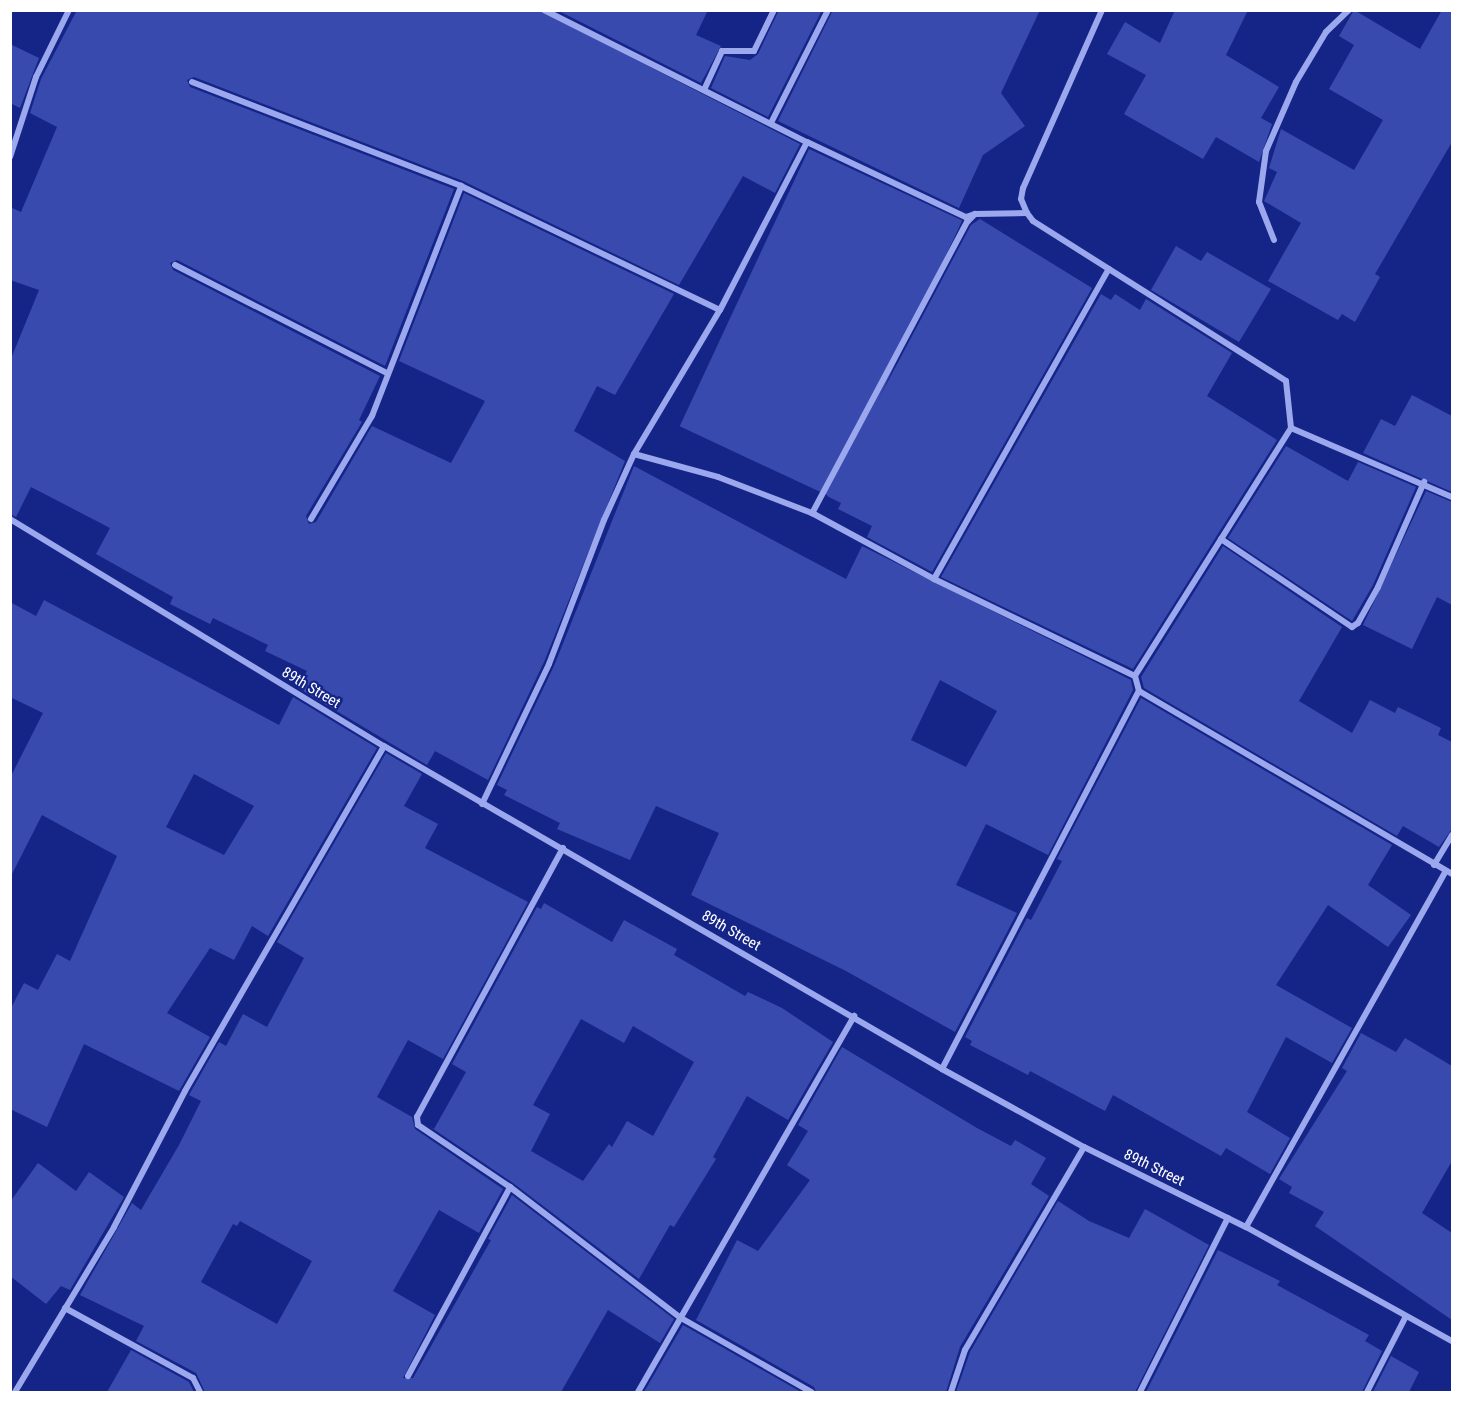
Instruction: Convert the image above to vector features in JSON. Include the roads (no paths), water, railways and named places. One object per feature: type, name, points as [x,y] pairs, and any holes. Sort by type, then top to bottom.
[{"type":"street","points":[[10,157],[36,77],[69,10]]},
{"type":"street","points":[[544,10],[807,142],[966,217],[975,214],[1027,213]]},
{"type":"street","points":[[704,90],[722,51],[754,51],[774,10]]},
{"type":"street","points":[[771,123],[828,10]]},
{"type":"street","points":[[942,1069],[1139,691],[1135,676],[1291,428],[1286,381],[1109,269],[1027,213],[1021,199],[1023,188],[1102,10]]},
{"type":"street","points":[[1274,240],[1259,202],[1266,151],[1296,82],[1326,32],[1349,10]]},
{"type":"street","points":[[192,82],[461,186],[720,310]]},
{"type":"street","points":[[482,804],[549,664],[604,520],[634,454],[720,310],[807,142]]},
{"type":"street","points":[[311,519],[372,416],[461,186]]},
{"type":"street","points":[[812,513],[967,222],[975,214]]},
{"type":"street","points":[[175,265],[387,373]]},
{"type":"street","points":[[934,579],[1109,269]]},
{"type":"street","points":[[1291,428],[1424,482],[1452,497]]},
{"type":"street","points":[[634,454],[718,477],[812,513],[934,579],[1135,676]]},
{"type":"street","points":[[1221,539],[1352,627],[1358,623],[1378,587],[1424,482]]},
{"type":"street","name":"89th Street","points":[[10,519],[482,804],[563,848],[942,1069],[1084,1147],[1246,1227],[1452,1341]]},
{"type":"street","points":[[1139,691],[1452,874]]},
{"type":"street","points":[[15,1392],[114,1227],[185,1091],[384,746]]},
{"type":"street","points":[[1434,865],[1452,835]]},
{"type":"street","points":[[563,848],[417,1117],[422,1129],[510,1187],[681,1318],[811,1392]]},
{"type":"street","points":[[1246,1227],[1446,871]]},
{"type":"street","points":[[638,1392],[854,1016]]},
{"type":"street","points":[[951,1392],[965,1350],[1084,1147]]},
{"type":"street","points":[[408,1376],[510,1187]]},
{"type":"street","points":[[1140,1392],[1228,1218]]},
{"type":"street","points":[[65,1308],[193,1378],[200,1392]]},
{"type":"street","points":[[1367,1392],[1406,1316]]}]
